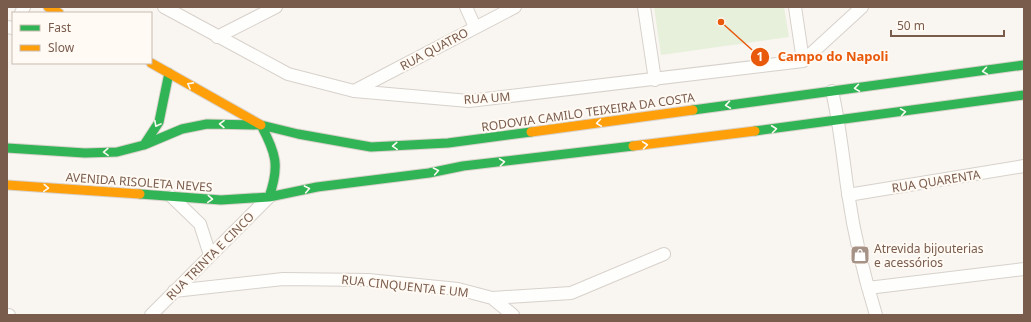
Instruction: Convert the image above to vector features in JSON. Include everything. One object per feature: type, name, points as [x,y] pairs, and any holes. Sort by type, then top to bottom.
[{"type":"main road","points":[[48,7],[57,12]]},
{"type":"main road","name":"RODOVIA CAMILO TEIXEIRA DA COSTA","points":[[152,64],[261,125],[298,134],[371,147],[448,143],[1024,65]]},
{"type":"main road","points":[[144,145],[159,122],[169,73]]},
{"type":"main road","points":[[269,197],[317,187],[429,173],[464,166],[839,120],[1024,95]]},
{"type":"main road","name":"AVENIDA RISOLETA NEVES","points":[[7,148],[85,153],[117,152],[144,145],[182,129],[208,124],[261,125]]},
{"type":"main road","points":[[261,125],[274,149],[277,167],[276,180],[269,197]]},
{"type":"main road","name":"AVENIDA RISOLETA NEVES","points":[[7,185],[221,200],[269,197]]},
{"type":"street","name":"RUA UM","points":[[164,7],[216,37],[288,74],[354,91],[469,101],[655,80],[803,61]]},
{"type":"street","points":[[216,37],[276,7]]},
{"type":"street","points":[[466,7],[476,28]]},
{"type":"street","name":"RUA QUATRO","points":[[354,91],[515,7]]},
{"type":"street","points":[[644,7],[655,80]]},
{"type":"street","points":[[795,7],[803,61]]},
{"type":"street","points":[[803,61],[862,7]]},
{"type":"street","points":[[832,91],[839,120],[848,195],[868,288],[876,315]]},
{"type":"street","name":"RUA QUARENTA","points":[[848,195],[1024,166]]},
{"type":"street","points":[[171,197],[200,224],[210,254]]},
{"type":"street","name":"RUA TRINTA E CINCO","points":[[151,315],[210,254],[269,197]]},
{"type":"street","name":"RUA CINQUENTA E UM","points":[[174,292],[283,279],[360,280],[458,289],[492,298],[571,293],[664,254]]},
{"type":"street","points":[[868,288],[1024,269]]},
{"type":"street","name":"RUA CINQUENTA E UM","points":[[492,298],[512,315]]},
{"type":"green space","points":[[654,7],[784,7],[789,37],[661,55]]},
{"type":"traffic: fast","points":[[693,110],[1024,65]]},
{"type":"traffic: fast","points":[[144,145],[159,122],[169,73]]},
{"type":"traffic: fast","points":[[755,131],[1024,95]]},
{"type":"traffic: fast","points":[[7,148],[85,153],[117,152],[144,145],[182,129],[207,124],[261,125],[298,134],[371,147],[448,143],[531,132]]},
{"type":"traffic: fast","points":[[261,125],[270,144],[275,160],[274,177],[269,197]]},
{"type":"traffic: fast","points":[[140,194],[221,200],[269,197],[317,187],[429,173],[463,166],[633,146]]},
{"type":"traffic: slow","points":[[48,7],[57,12]]},
{"type":"traffic: slow","points":[[152,64],[261,125]]},
{"type":"traffic: slow","points":[[531,132],[693,110]]},
{"type":"traffic: slow","points":[[633,146],[755,131]]},
{"type":"traffic: slow","points":[[7,185],[140,194]]},
{"type":"place","name":"Campo do Napoli","points":[[721,22]]},
{"type":"place","name":"Atrevida bijouterias e acessórios","points":[[860,255]]}]
